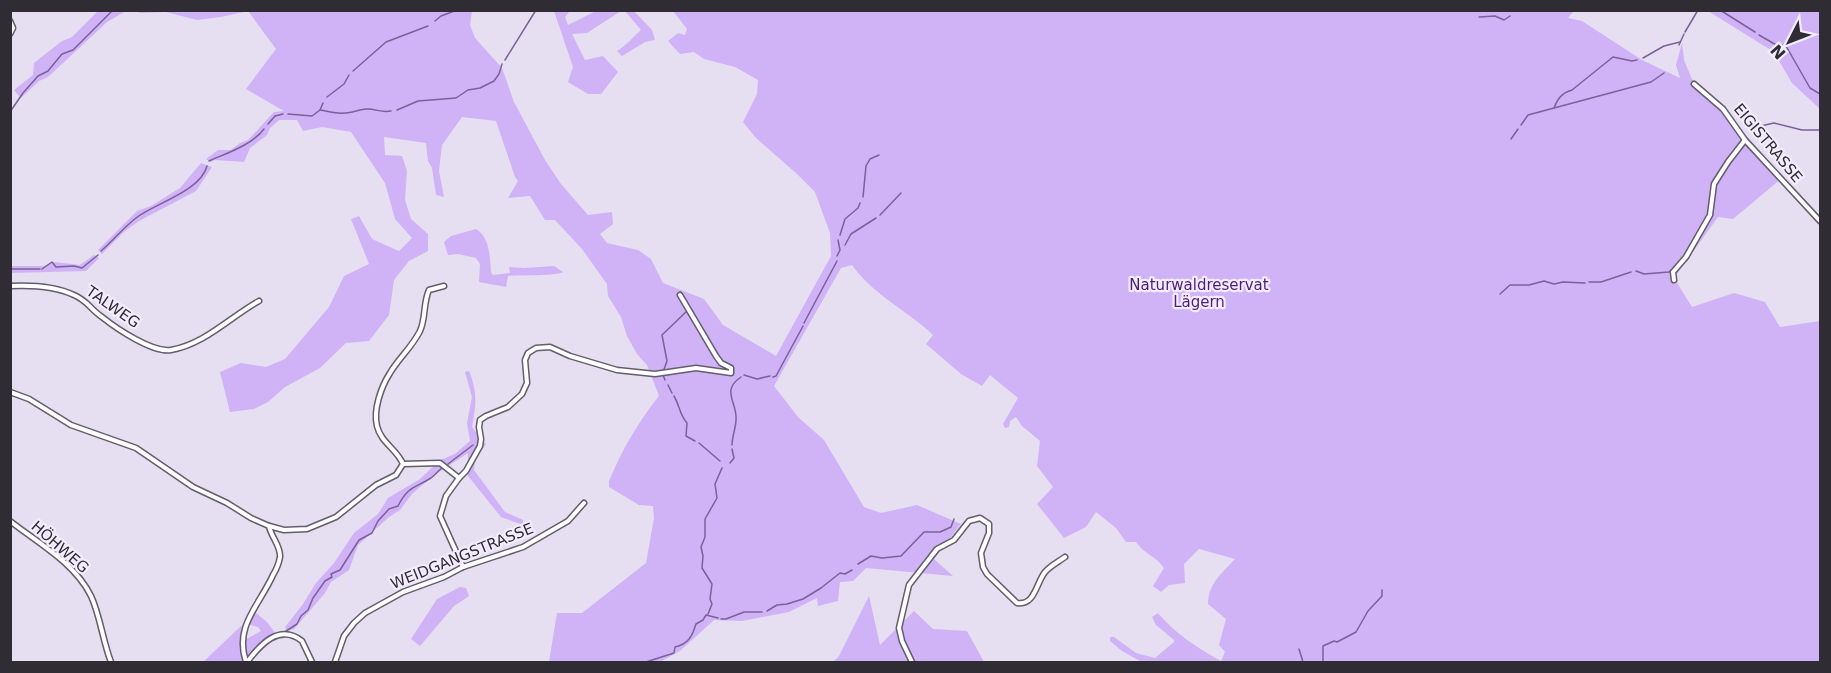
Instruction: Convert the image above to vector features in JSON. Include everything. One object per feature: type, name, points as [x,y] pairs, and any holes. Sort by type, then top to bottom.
[{"type":"street","points":[[10,21],[13,28],[10,34]]},
{"type":"street","name":"EIGISTRASSE","points":[[1694,84],[1723,109],[1745,140],[1821,221]]},
{"type":"street","points":[[1674,280],[1673,272],[1691,250],[1711,213],[1714,184],[1745,140]]},
{"type":"street","name":"TALWEG","points":[[10,286],[42,287],[72,293],[89,303],[102,318],[143,343],[161,350],[173,349],[202,338],[259,301]]},
{"type":"street","points":[[402,464],[398,455],[381,436],[376,422],[376,410],[389,374],[411,346],[421,328],[429,290],[444,286]]},
{"type":"street","points":[[463,567],[442,523],[440,514],[446,496],[466,471],[480,446],[478,427],[480,420],[508,407],[522,394],[527,383],[525,358],[536,348],[550,347],[570,356],[617,370],[655,374],[696,368],[732,372],[731,368],[718,360],[680,295]]},
{"type":"street","points":[[10,392],[29,399],[71,425],[136,448],[193,487],[269,526],[298,530],[324,523],[336,517],[376,485],[396,475],[402,464]]},
{"type":"street","points":[[402,464],[440,463],[459,478]]},
{"type":"street","name":"WEIDGANGSTRASSE","points":[[335,663],[342,639],[362,615],[403,592],[444,577],[463,567],[523,547],[568,521],[584,503]]},
{"type":"street","points":[[912,663],[900,635],[899,623],[903,615],[909,585],[937,549],[954,540],[965,525],[973,519],[983,519],[989,524],[989,533],[981,555],[984,569],[1017,603],[1023,604],[1029,601],[1043,574],[1065,557]]},
{"type":"street","name":"HÖHWEG","points":[[10,521],[75,573],[84,584],[92,598],[111,663]]},
{"type":"street","points":[[246,663],[243,643],[245,624],[268,586],[280,559],[279,549],[269,526]]},
{"type":"street","points":[[246,663],[265,642],[275,636],[287,635],[296,637],[303,643],[312,663]]},
{"type":"green space","name":"Naturwaldreservat Lägern","points":[[130,10],[472,11],[470,25],[475,38],[502,68],[514,102],[545,160],[561,184],[588,215],[612,212],[613,224],[600,234],[607,243],[638,250],[651,259],[663,283],[704,299],[723,325],[776,356],[831,256],[830,233],[815,192],[756,138],[743,122],[757,94],[758,80],[735,67],[704,59],[694,52],[680,54],[668,41],[678,33],[685,35],[687,29],[673,11],[1574,11],[1568,18],[1582,21],[1642,60],[1680,78],[1676,65],[1682,43],[1684,60],[1694,84],[1723,109],[1745,140],[1781,179],[1733,219],[1718,217],[1674,278],[1692,307],[1734,293],[1765,302],[1780,327],[1820,321],[1820,662],[1142,662],[1122,651],[1110,641],[1110,637],[1114,637],[1136,653],[1155,658],[1174,642],[1156,625],[1152,617],[1158,613],[1187,640],[1221,661],[1225,652],[1219,645],[1226,619],[1208,604],[1210,590],[1235,559],[1199,549],[1184,564],[1185,583],[1169,585],[1161,592],[1153,586],[1164,568],[1161,564],[1136,542],[1126,542],[1116,528],[1096,512],[1086,527],[1064,538],[1037,504],[1053,487],[1037,466],[1040,441],[1022,426],[1016,417],[1010,421],[1009,427],[1005,428],[1003,424],[1018,398],[990,375],[982,386],[961,374],[926,344],[933,335],[880,294],[852,265],[841,268],[774,386],[798,417],[824,440],[864,507],[881,513],[917,505],[961,524],[934,559],[953,576],[866,568],[853,581],[840,582],[838,601],[818,606],[817,598],[789,612],[742,621],[714,620],[680,651],[660,662],[549,662],[557,613],[582,613],[646,563],[654,518],[653,506],[639,505],[609,487],[609,481],[625,447],[659,396],[647,365],[637,354],[627,336],[621,317],[608,296],[607,284],[582,249],[555,220],[545,220],[530,196],[508,198],[518,181],[496,121],[462,117],[442,145],[439,171],[444,197],[436,195],[426,143],[384,137],[385,155],[402,156],[407,171],[405,200],[411,219],[428,234],[428,251],[409,261],[394,280],[389,315],[369,341],[346,343],[320,368],[285,387],[268,402],[254,409],[230,412],[220,372],[241,363],[266,367],[285,359],[329,307],[344,276],[369,264],[351,219],[359,216],[372,239],[399,251],[412,238],[395,219],[385,183],[351,132],[322,127],[303,131],[297,120],[279,120],[270,128],[267,135],[250,148],[244,162],[215,160],[211,162],[206,159],[218,150],[231,150],[248,140],[274,112],[284,111],[246,89],[276,49],[248,11],[197,20],[166,12],[141,13]]},
{"type":"green space","points":[[98,11],[126,11],[107,22],[48,77],[39,81],[21,98],[14,90],[33,75],[34,63],[62,41],[72,37]]},
{"type":"green space","points":[[554,11],[570,11],[565,17],[568,25],[596,11],[621,11],[587,33],[572,34],[585,60],[603,56],[618,72],[601,94],[588,94],[568,82],[573,67]]},
{"type":"green space","points":[[625,11],[634,11],[652,30],[655,40],[645,42],[622,56],[617,51],[641,30]]},
{"type":"green space","points":[[1708,11],[1820,11],[1820,109],[1792,83],[1774,52]]},
{"type":"green space","points":[[201,163],[212,167],[196,191],[139,221],[125,231],[102,254],[98,250],[137,211],[151,206],[180,188]]},
{"type":"green space","points":[[476,229],[487,242],[493,275],[510,273],[509,267],[554,266],[563,272],[508,276],[506,287],[479,282],[480,264],[476,258],[458,254],[448,255],[444,242],[451,236]]},
{"type":"green space","points":[[94,255],[99,258],[86,271],[11,273],[11,266],[43,266],[55,262],[80,265]]},
{"type":"green space","points":[[469,371],[475,399],[472,427],[486,444],[475,460],[474,470],[505,512],[523,520],[523,525],[501,517],[468,476],[468,453],[433,476],[412,494],[400,510],[358,545],[349,570],[331,582],[325,593],[294,629],[287,631],[285,627],[354,533],[378,514],[388,498],[420,479],[440,460],[455,454],[470,441],[467,423],[472,397],[465,372]]},
{"type":"green space","points":[[460,587],[466,588],[469,596],[454,606],[420,646],[411,639],[437,599]]},
{"type":"green space","points":[[869,596],[880,645],[914,611],[933,629],[967,631],[984,662],[833,662],[839,656]]},
{"type":"green space","points":[[255,612],[276,634],[255,648],[245,662],[203,662],[241,626],[247,639],[261,631],[258,627],[247,624]]},
{"type":"waterway","points":[[10,112],[38,76],[48,71],[62,54],[73,50],[113,10]]},
{"type":"waterway","points":[[191,10],[202,10]]},
{"type":"waterway","points":[[435,21],[457,10]]},
{"type":"waterway","points":[[505,60],[536,10]]},
{"type":"waterway","points":[[1685,32],[1698,10]]},
{"type":"waterway","points":[[1720,10],[1755,32]]},
{"type":"waterway","points":[[1479,17],[1495,16],[1504,20],[1510,16]]},
{"type":"waterway","points":[[353,71],[386,42],[428,26]]},
{"type":"waterway","points":[[1679,45],[1684,34]]},
{"type":"waterway","points":[[1759,35],[1778,46]]},
{"type":"waterway","points":[[1643,58],[1664,46],[1680,42]]},
{"type":"waterway","points":[[1782,45],[1786,46],[1810,88],[1820,94]]},
{"type":"waterway","points":[[1554,108],[1563,94],[1572,90],[1613,57],[1637,60]]},
{"type":"waterway","points":[[397,110],[418,101],[456,98],[468,90],[480,88],[494,81],[502,64]]},
{"type":"waterway","points":[[1521,125],[1528,115],[1651,82],[1664,73]]},
{"type":"waterway","points":[[327,97],[344,84],[349,75]]},
{"type":"waterway","points":[[288,114],[312,116],[320,110],[323,103]]},
{"type":"waterway","points":[[320,110],[335,113],[367,109],[391,111]]},
{"type":"waterway","points":[[268,124],[275,116],[283,114]]},
{"type":"waterway","points":[[1756,127],[1774,123],[1802,130],[1820,130]]},
{"type":"waterway","points":[[209,161],[246,144],[264,129]]},
{"type":"waterway","points":[[1511,139],[1518,129]]},
{"type":"waterway","points":[[863,197],[866,166],[870,159],[879,155]]},
{"type":"waterway","points":[[101,251],[136,218],[196,183],[207,166]]},
{"type":"waterway","points":[[880,215],[901,193]]},
{"type":"waterway","points":[[1712,215],[1714,196]]},
{"type":"waterway","points":[[840,235],[845,219],[858,208],[860,203]]},
{"type":"waterway","points":[[845,245],[851,234],[876,218]]},
{"type":"waterway","points":[[1687,260],[1710,219]]},
{"type":"waterway","points":[[837,256],[840,250],[838,240]]},
{"type":"waterway","points":[[42,269],[52,262],[56,267],[82,268],[98,255]]},
{"type":"waterway","points":[[804,323],[837,261]]},
{"type":"waterway","points":[[10,269],[40,269]]},
{"type":"waterway","points":[[1636,271],[1644,274],[1671,270]]},
{"type":"waterway","points":[[1589,282],[1601,282],[1631,272]]},
{"type":"waterway","points":[[1500,294],[1510,285],[1529,285],[1544,281],[1554,284],[1585,283]]},
{"type":"waterway","points":[[663,372],[667,361],[662,335],[687,311]]},
{"type":"waterway","points":[[773,377],[776,376],[803,326]]},
{"type":"waterway","points":[[663,375],[665,380]]},
{"type":"waterway","points":[[744,375],[757,379],[770,376]]},
{"type":"waterway","points":[[732,445],[736,420],[731,391],[732,386],[741,377]]},
{"type":"waterway","points":[[668,385],[672,393]]},
{"type":"waterway","points":[[674,396],[687,423],[686,436],[695,441]]},
{"type":"waterway","points":[[699,443],[720,461]]},
{"type":"waterway","points":[[448,464],[473,445]]},
{"type":"waterway","points":[[730,463],[734,458],[732,449]]},
{"type":"waterway","points":[[283,633],[297,624],[325,581],[332,577],[331,574],[340,570],[359,540],[372,533],[378,521],[389,509],[398,506],[412,488],[431,478],[442,468]]},
{"type":"waterway","points":[[708,614],[712,604],[710,599],[712,584],[702,568],[701,547],[705,537],[705,519],[717,498],[715,484],[722,468]]},
{"type":"waterway","points":[[858,564],[871,556],[882,558],[901,556],[924,532],[940,532],[951,527],[954,519]]},
{"type":"waterway","points":[[767,611],[777,605],[803,599],[840,573],[845,574],[852,570]]},
{"type":"waterway","points":[[1323,662],[1323,646],[1356,632],[1368,611],[1382,596],[1382,590]]},
{"type":"waterway","points":[[721,619],[744,612],[762,612]]},
{"type":"waterway","points":[[646,662],[674,653],[675,647],[689,639],[696,624],[706,615],[718,618]]},
{"type":"waterway","points":[[1299,649],[1303,662]]}]
